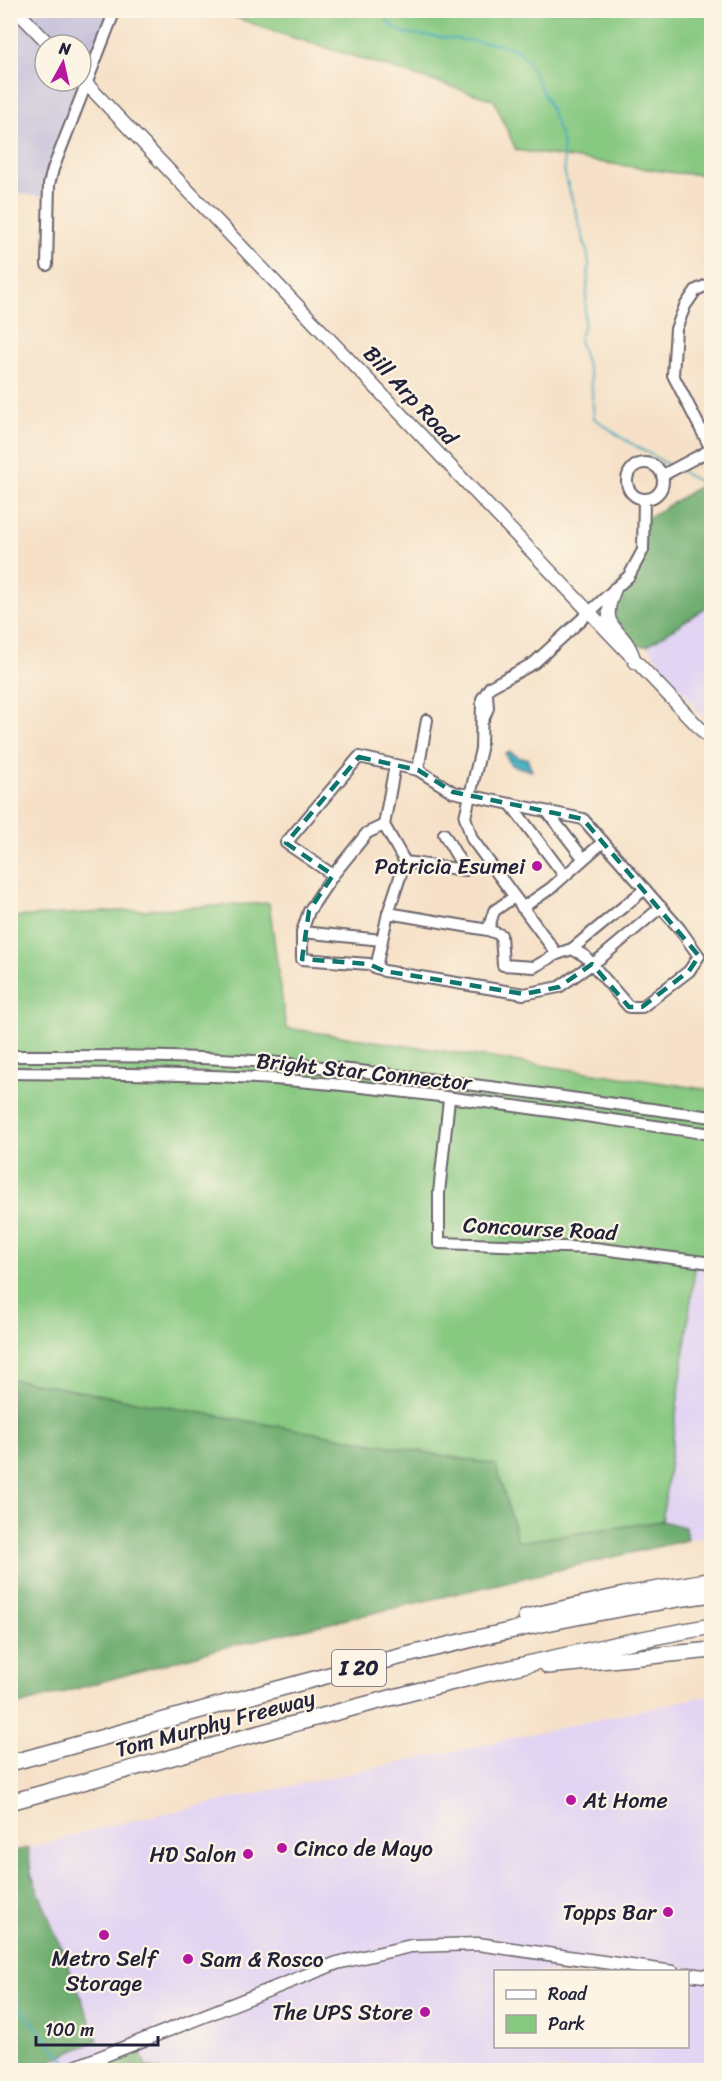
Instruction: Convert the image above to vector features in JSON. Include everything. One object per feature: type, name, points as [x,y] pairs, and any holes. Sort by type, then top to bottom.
[{"type":"highway","points":[[473,1637],[505,1623],[539,1613],[711,1580]]},
{"type":"highway","name":"Tom Murphy Freeway","points":[[10,1763],[473,1637],[711,1594]]},
{"type":"highway","name":"Tom Murphy Freeway","points":[[10,1802],[498,1671],[612,1644],[711,1626]]},
{"type":"highway","points":[[498,1671],[711,1650]]},
{"type":"main road","points":[[16,10],[38,33]]},
{"type":"main road","name":"Bill Arp Road","points":[[93,91],[711,741]]},
{"type":"main road","points":[[615,589],[607,609],[607,619],[631,645],[636,663]]},
{"type":"main road","points":[[68,2070],[337,1963],[411,1946],[478,1944],[666,1970]]},
{"type":"main road","points":[[689,1974],[711,1977]]},
{"type":"street","points":[[93,58],[115,10]]},
{"type":"street","points":[[47,265],[49,184],[79,93]]},
{"type":"street","points":[[663,475],[711,449],[684,401],[673,375],[676,329],[685,306],[696,290],[711,283]]},
{"type":"street","points":[[640,464],[659,469],[663,475],[661,490],[655,496],[644,499],[630,493],[627,474],[640,464]]},
{"type":"street","points":[[556,954],[472,839],[465,817],[481,749],[483,720],[488,708],[487,695],[490,687],[534,663],[628,576],[643,550],[644,499]]},
{"type":"street","points":[[418,770],[427,720]]},
{"type":"street","points":[[333,875],[286,843],[359,757],[418,770],[453,792],[549,814],[583,819],[661,907],[699,956],[689,971],[642,1007],[629,1007],[585,956],[572,949]]},
{"type":"street","points":[[376,968],[388,913],[405,862],[384,825],[395,765]]},
{"type":"street","points":[[512,806],[564,875]]},
{"type":"street","points":[[549,814],[584,858]]},
{"type":"street","points":[[384,825],[367,832],[333,875],[309,911],[302,932],[302,959],[369,964],[376,968],[524,994],[559,987],[592,964],[661,907]]},
{"type":"street","points":[[405,862],[465,870],[444,834]]},
{"type":"street","points":[[522,908],[603,842]]},
{"type":"street","points":[[388,913],[488,930],[501,935],[503,965],[534,967],[556,954],[572,949],[645,889]]},
{"type":"street","points":[[488,930],[494,911],[514,897]]},
{"type":"street","points":[[302,932],[382,940]]},
{"type":"street","name":"Bright Star Connector","points":[[10,1056],[176,1058],[276,1063],[453,1082],[711,1117]]},
{"type":"street","name":"Bright Star Connector","points":[[10,1072],[224,1076],[361,1087],[711,1134]]},
{"type":"street","name":"Concourse Road","points":[[449,1099],[439,1193],[439,1243],[594,1248],[711,1263]]},
{"type":"highlighted area","points":[[359,757],[418,770],[453,792],[583,819],[699,956],[689,971],[642,1007],[629,1007],[592,964],[559,987],[524,994],[384,971],[369,964],[302,959],[309,911],[333,875],[286,843]]},
{"type":"shaded area","points":[[10,11],[114,11],[93,65],[93,33],[33,33],[33,93],[83,93],[49,198],[11,192]]},
{"type":"shaded area","points":[[711,604],[711,726],[647,646]]},
{"type":"shaded area","points":[[696,1260],[711,1263],[711,1536],[687,1540],[685,1527],[662,1521]]},
{"type":"shaded area","points":[[711,1695],[711,2070],[161,2070],[146,2066],[29,2070],[98,2040],[31,1873],[28,1848],[107,1826]]},
{"type":"green space","points":[[217,11],[711,11],[711,175],[676,173],[516,150],[494,100],[285,35]]},
{"type":"green space","points":[[711,479],[711,604],[647,646],[631,645],[607,619],[615,589],[643,550],[645,520]]},
{"type":"green space","points":[[269,903],[286,1028],[711,1090],[711,1263],[696,1261],[662,1521],[518,1542],[496,1465],[11,1379],[11,917]]},
{"type":"green space","points":[[11,1379],[496,1465],[518,1542],[662,1521],[685,1527],[687,1540],[222,1648],[11,1707]]},
{"type":"green space","points":[[28,1848],[31,1873],[98,2040],[29,2070],[11,2070],[11,1852]]},
{"type":"green space","points":[[136,2043],[146,2066],[161,2070],[68,2070]]},
{"type":"water","points":[[510,752],[520,758],[527,758],[532,771],[511,765],[505,754]]},
{"type":"waterway","points":[[385,10],[386,19],[390,25],[404,33],[499,44],[516,49],[527,60],[551,109],[562,141],[565,175],[587,251],[589,264],[584,325],[579,340],[591,378],[594,418],[622,438],[669,465]]},
{"type":"waterway","points":[[682,472],[712,489]]},
{"type":"waterway","points":[[10,1987],[20,2008],[64,2059],[67,2067]]},
{"type":"place","name":"Patricia Esumei","points":[[537,866]]},
{"type":"place","name":"At Home","points":[[571,1800]]},
{"type":"place","name":"Cinco de Mayo","points":[[282,1848]]},
{"type":"place","name":"HD Salon","points":[[248,1854]]},
{"type":"place","name":"Topps Bar","points":[[668,1912]]},
{"type":"place","name":"Metro Self Storage","points":[[104,1935]]},
{"type":"place","name":"Sam & Rosco","points":[[188,1959]]},
{"type":"place","name":"The UPS Store","points":[[425,2012]]}]
